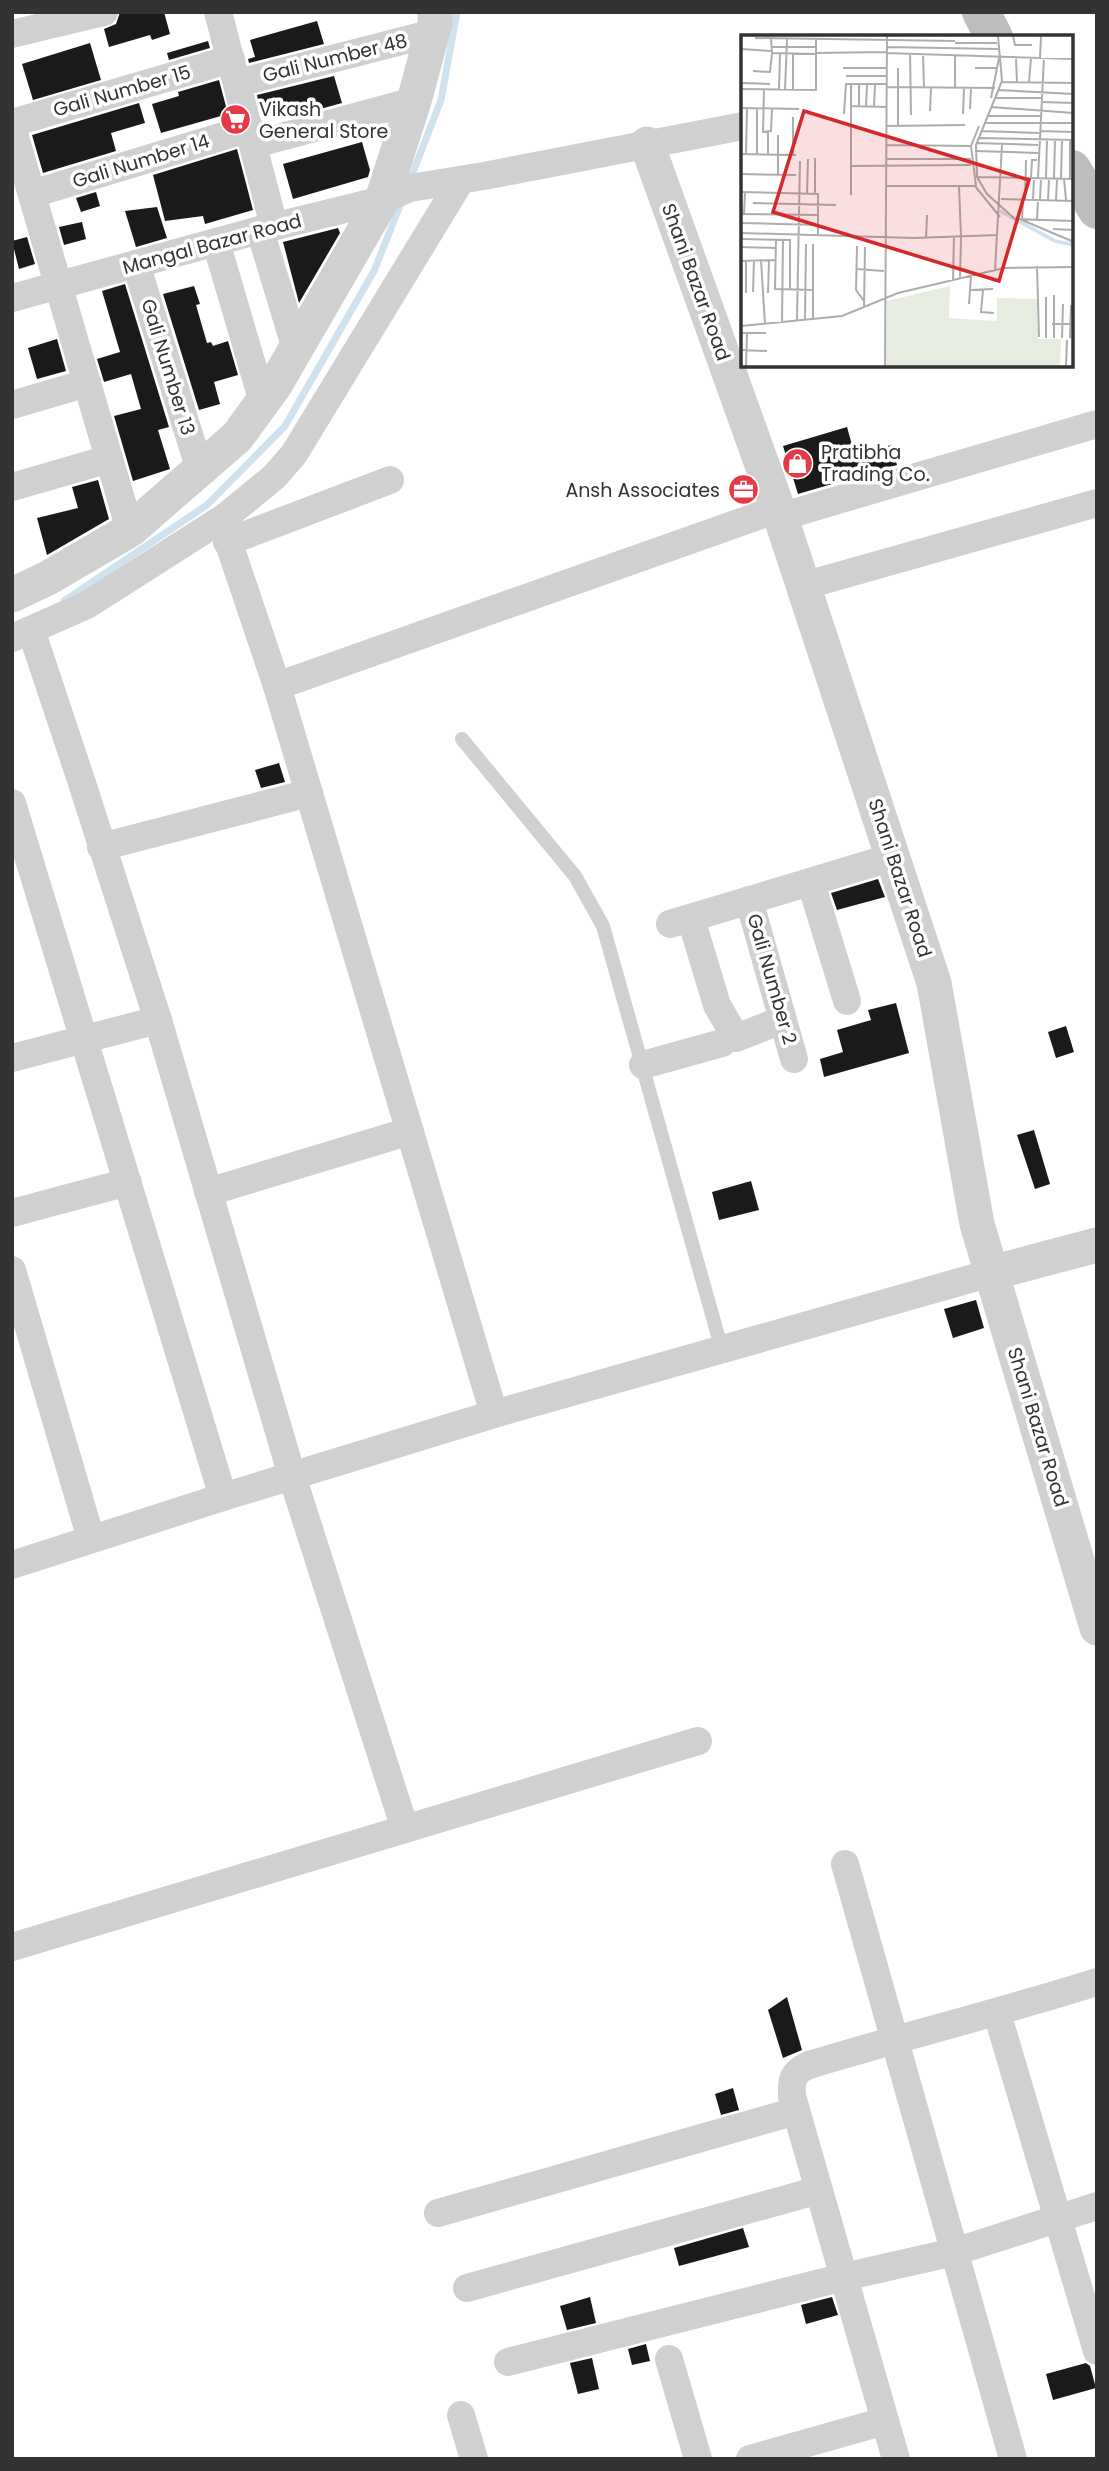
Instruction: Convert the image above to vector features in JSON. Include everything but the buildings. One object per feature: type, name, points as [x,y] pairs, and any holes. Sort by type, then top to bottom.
[{"type":"main road","points":[[981,12],[993,35]]},
{"type":"main road","points":[[1074,173],[1097,209]]},
{"type":"street","points":[[12,34],[104,12]]},
{"type":"street","points":[[218,12],[252,136],[267,228],[296,349]]},
{"type":"street","points":[[12,595],[59,572],[130,530],[237,437],[263,402],[396,194],[414,101],[434,23]]},
{"type":"street","name":"Gali Number 48","points":[[234,71],[434,23]]},
{"type":"street","name":"Gali Number 15","points":[[12,125],[234,71]]},
{"type":"street","name":"Gali Number 14","points":[[32,194],[252,136],[414,101]]},
{"type":"street","points":[[12,125],[130,530]]},
{"type":"street","name":"Mangal Bazar Road","points":[[12,298],[396,194],[741,126]]},
{"type":"street","name":"Shani Bazar Road","points":[[647,145],[779,513],[934,983],[977,1224],[1097,1628]]},
{"type":"street","points":[[226,530],[294,454],[451,182]]},
{"type":"street","points":[[216,242],[263,402]]},
{"type":"street","name":"Gali Number 13","points":[[136,264],[200,470]]},
{"type":"street","points":[[12,405],[87,383]]},
{"type":"street","points":[[277,686],[779,513],[1097,424]]},
{"type":"street","points":[[12,486],[109,459]]},
{"type":"street","points":[[390,480],[226,530],[88,605],[21,634],[82,783],[158,1020],[292,1476],[405,1829]]},
{"type":"street","points":[[803,586],[1097,503]]},
{"type":"street","points":[[226,530],[277,686],[494,1414]]},
{"type":"street","points":[[101,847],[309,793]]},
{"type":"street","points":[[12,803],[223,1497]]},
{"type":"street","points":[[782,1020],[736,1038],[718,1005],[681,921],[893,857]]},
{"type":"street","points":[[811,883],[847,1001]]},
{"type":"street","name":"Gali Number 2","points":[[749,900],[794,1059]]},
{"type":"street","points":[[12,1058],[158,1020]]},
{"type":"street","points":[[643,1065],[722,1042]]},
{"type":"street","points":[[208,1192],[410,1131]]},
{"type":"street","points":[[12,1213],[128,1182]]},
{"type":"street","points":[[12,1565],[494,1414],[1097,1245]]},
{"type":"street","points":[[12,1270],[91,1539]]},
{"type":"street","points":[[12,1947],[698,1741]]},
{"type":"street","points":[[845,1864],[1013,2459]]},
{"type":"street","points":[[896,2459],[796,2111],[791,2082],[797,2071],[809,2065],[893,2039],[1096,1985]]},
{"type":"street","points":[[997,2013],[1097,2351]]},
{"type":"street","points":[[438,2213],[796,2111]]},
{"type":"street","points":[[467,2288],[819,2190]]},
{"type":"street","points":[[508,2362],[954,2252],[1097,2206]]},
{"type":"street","points":[[669,2359],[693,2457]]},
{"type":"street","points":[[461,2415],[465,2456]]},
{"type":"street","points":[[750,2459],[885,2421]]},
{"type":"lane","points":[[462,739],[575,876],[603,926],[722,1350]]},
{"type":"waterway","points":[[410,180],[441,100],[457,12]]},
{"type":"waterway","points":[[64,601],[207,505],[285,426],[374,271],[402,201]]},
{"type":"place","name":"Vikash General Store","points":[[236,120]]},
{"type":"place","name":"Pratibha Trading Co.","points":[[798,463]]},
{"type":"place","name":"Ansh Associates","points":[[743,490]]}]
